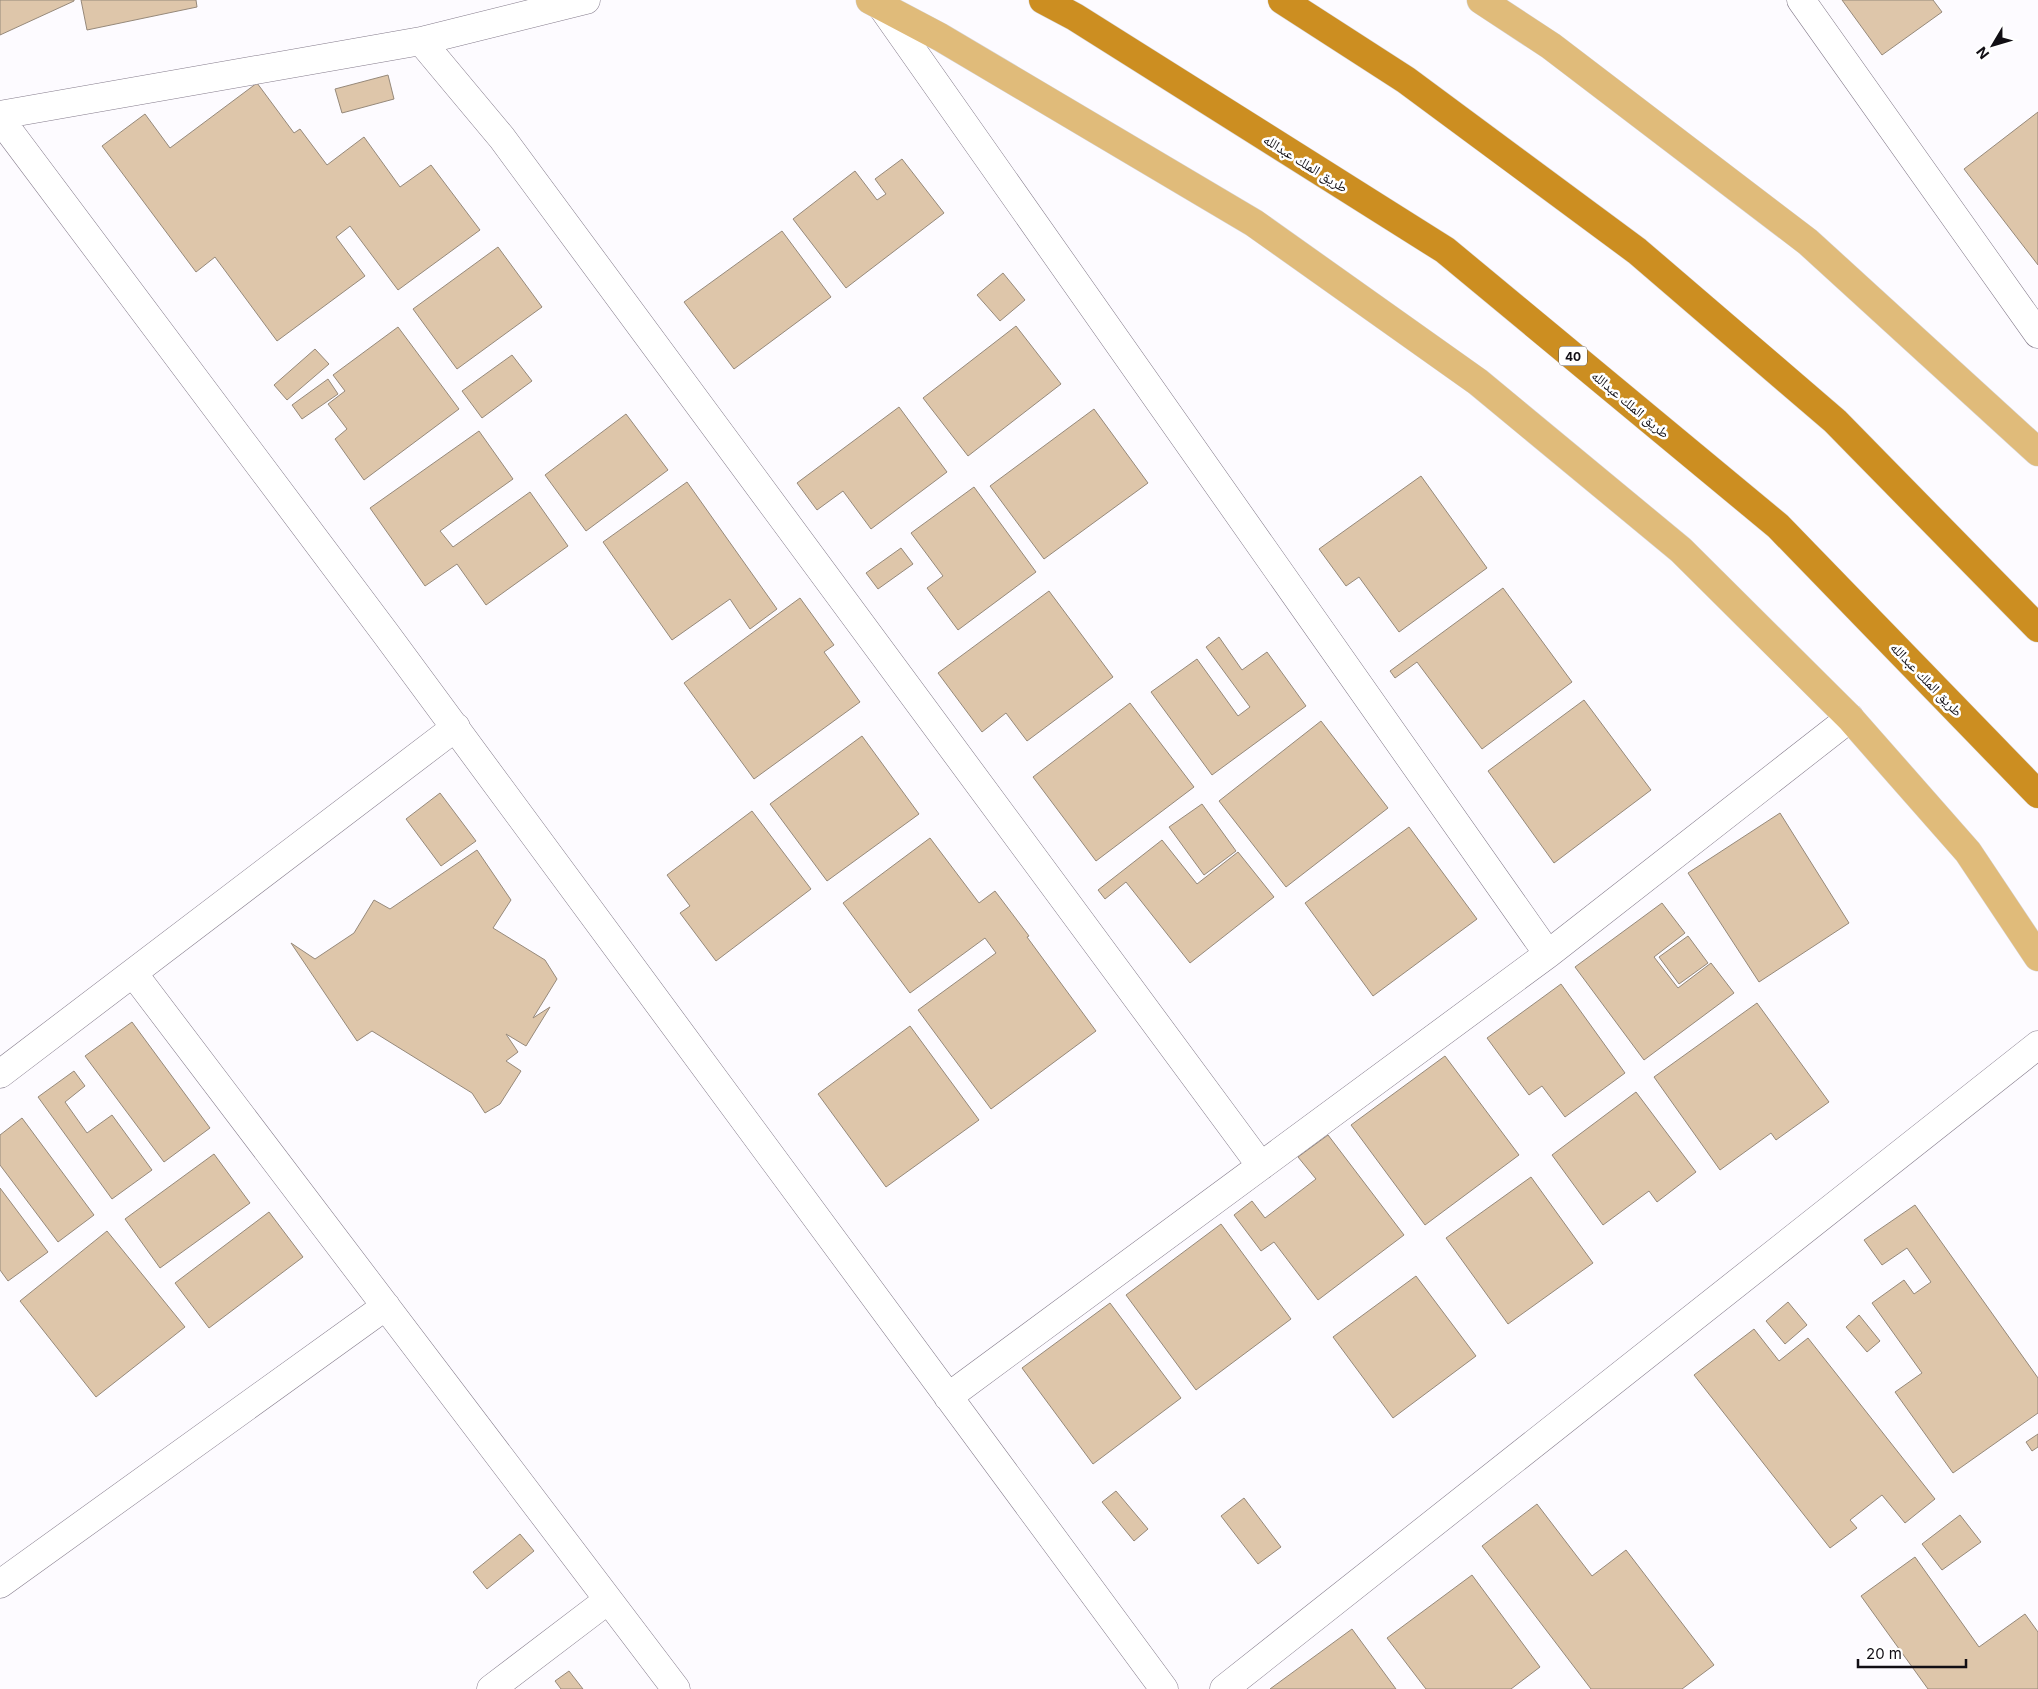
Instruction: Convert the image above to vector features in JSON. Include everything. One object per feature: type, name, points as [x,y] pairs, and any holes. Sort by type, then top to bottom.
[{"type":"highway","name":"طريق الملك عبدالله","points":[[1043,0],[1075,17],[1445,250],[1778,526],[2038,794]]},
{"type":"highway","points":[[1282,0],[1406,80],[1637,251],[1835,421],[2038,628]]},
{"type":"main road","points":[[1481,0],[1551,46],[1808,242],[2038,452]]},
{"type":"main road","points":[[876,3],[940,37],[1254,224],[1478,382],[1681,550],[1850,718],[1968,852],[2038,957]]},
{"type":"street","points":[[0,115],[421,42],[586,0]]},
{"type":"street","points":[[1801,0],[2038,334]]},
{"type":"street","points":[[876,3],[1548,954]]},
{"type":"street","points":[[421,42],[502,138],[1260,1166]]},
{"type":"street","points":[[0,119],[456,727],[1164,1689]]},
{"type":"street","points":[[948,1397],[1548,954],[1850,718]]},
{"type":"street","points":[[0,1074],[456,727]]},
{"type":"street","points":[[134,973],[676,1689]]},
{"type":"street","points":[[1224,1689],[2038,1045]]},
{"type":"street","points":[[0,1584],[386,1306]]},
{"type":"street","points":[[491,1689],[608,1600]]},
{"type":"building","points":[[0,0],[74,0],[74,1],[0,35]]},
{"type":"building","points":[[81,0],[196,0],[197,7],[87,30]]},
{"type":"building","points":[[1842,0],[1933,0],[1942,12],[1882,55]]},
{"type":"building","points":[[388,75],[394,99],[342,113],[335,89]]},
{"type":"building","points":[[257,83],[294,133],[300,129],[327,165],[364,137],[400,187],[431,165],[480,230],[398,290],[350,226],[336,237],[365,276],[277,341],[215,257],[196,272],[102,146],[145,114],[170,148]]},
{"type":"building","points":[[2038,112],[2038,265],[1964,169]]},
{"type":"building","points":[[902,159],[944,213],[846,288],[793,219],[855,171],[877,200],[886,194],[875,179]]},
{"type":"building","points":[[782,231],[831,297],[734,369],[684,302]]},
{"type":"building","points":[[498,247],[542,307],[457,369],[413,309]]},
{"type":"building","points":[[1003,273],[1025,300],[1000,321],[977,295]]},
{"type":"building","points":[[1016,326],[1061,384],[968,456],[923,398]]},
{"type":"building","points":[[398,327],[459,409],[364,480],[335,439],[347,429],[328,404],[345,391],[333,375]]},
{"type":"building","points":[[315,349],[329,364],[287,400],[274,385]]},
{"type":"building","points":[[512,355],[532,381],[482,418],[462,391]]},
{"type":"building","points":[[328,379],[338,394],[302,419],[292,405]]},
{"type":"building","points":[[899,407],[947,472],[871,529],[843,491],[817,510],[797,483]]},
{"type":"building","points":[[1094,409],[1148,483],[1044,559],[990,486]]},
{"type":"building","points":[[626,414],[668,470],[586,531],[545,475]]},
{"type":"building","points":[[479,431],[513,479],[440,531],[453,547],[530,492],[568,546],[486,605],[457,564],[425,586],[370,508]]},
{"type":"building","points":[[1421,476],[1487,568],[1399,632],[1359,577],[1346,586],[1319,549]]},
{"type":"building","points":[[687,482],[777,609],[750,629],[730,599],[672,640],[603,542]]},
{"type":"building","points":[[974,487],[1036,572],[958,630],[927,588],[943,576],[911,533]]},
{"type":"building","points":[[901,548],[913,564],[878,589],[866,573]]},
{"type":"building","points":[[1503,588],[1572,682],[1482,749],[1417,662],[1395,678],[1390,671]]},
{"type":"building","points":[[1049,591],[1113,677],[1027,741],[1006,713],[982,732],[938,673]]},
{"type":"building","points":[[800,598],[834,645],[824,652],[860,702],[754,779],[684,683]]},
{"type":"building","points":[[1219,637],[1242,670],[1267,652],[1306,706],[1212,775],[1151,692],[1197,659],[1238,716],[1250,707],[1206,647]]},
{"type":"building","points":[[1584,700],[1651,790],[1554,863],[1488,771]]},
{"type":"building","points":[[1130,703],[1194,787],[1096,861],[1033,777]]},
{"type":"building","points":[[1321,721],[1388,808],[1286,887],[1219,801]]},
{"type":"building","points":[[862,736],[919,814],[827,881],[770,804]]},
{"type":"building","points":[[440,793],[476,841],[441,866],[406,819]]},
{"type":"building","points":[[1202,804],[1236,851],[1204,875],[1169,827]]},
{"type":"building","points":[[752,811],[811,889],[716,961],[680,913],[690,906],[667,875]]},
{"type":"building","points":[[1780,813],[1849,923],[1759,982],[1688,873]]},
{"type":"building","points":[[1409,827],[1477,919],[1373,996],[1305,903]]},
{"type":"building","points":[[930,838],[979,903],[995,891],[1096,1031],[991,1109],[918,1010],[996,953],[985,938],[910,993],[843,903]]},
{"type":"building","points":[[1162,840],[1197,884],[1238,852],[1274,897],[1190,963],[1126,882],[1105,899],[1098,890]]},
{"type":"building","points":[[477,850],[511,900],[493,928],[545,960],[557,979],[533,1018],[550,1007],[526,1046],[506,1034],[518,1052],[506,1061],[521,1071],[500,1104],[485,1113],[472,1093],[372,1031],[357,1041],[291,943],[315,959],[354,933],[374,900],[390,909]]},
{"type":"building","points":[[1662,903],[1685,933],[1654,957],[1678,988],[1711,963],[1734,993],[1644,1060],[1575,967]]},
{"type":"building","points":[[1688,936],[1708,963],[1679,984],[1659,957]]},
{"type":"building","points":[[1561,984],[1625,1073],[1565,1117],[1542,1086],[1529,1095],[1487,1038]]},
{"type":"building","points":[[1757,1003],[1829,1102],[1776,1140],[1771,1133],[1720,1170],[1654,1077]]},
{"type":"building","points":[[132,1022],[210,1128],[164,1162],[85,1056]]},
{"type":"building","points":[[910,1026],[979,1120],[886,1187],[818,1094]]},
{"type":"building","points":[[1445,1056],[1519,1155],[1425,1225],[1351,1125]]},
{"type":"building","points":[[74,1071],[85,1086],[65,1102],[87,1133],[112,1115],[152,1170],[112,1199],[38,1097]]},
{"type":"building","points":[[1636,1092],[1696,1172],[1657,1202],[1649,1191],[1603,1225],[1552,1155]]},
{"type":"building","points":[[22,1118],[94,1215],[58,1242],[0,1165],[0,1135]]},
{"type":"building","points":[[1328,1135],[1404,1235],[1318,1300],[1274,1242],[1261,1251],[1234,1215],[1252,1201],[1265,1218],[1316,1179],[1298,1157]]},
{"type":"building","points":[[214,1154],[250,1203],[160,1268],[125,1219]]},
{"type":"building","points":[[1531,1177],[1593,1263],[1508,1324],[1446,1238]]},
{"type":"building","points":[[0,1188],[48,1252],[8,1281],[0,1270]]},
{"type":"building","points":[[1915,1205],[2038,1378],[2038,1413],[1953,1473],[1895,1392],[1922,1373],[1872,1303],[1904,1280],[1914,1294],[1931,1282],[1907,1248],[1882,1265],[1864,1240]]},
{"type":"building","points":[[269,1212],[303,1257],[209,1328],[175,1283]]},
{"type":"building","points":[[1221,1224],[1291,1319],[1196,1390],[1126,1295]]},
{"type":"building","points":[[107,1231],[185,1327],[96,1397],[20,1301]]},
{"type":"building","points":[[1416,1276],[1476,1356],[1393,1418],[1333,1337]]},
{"type":"building","points":[[1788,1302],[1807,1325],[1785,1344],[1766,1321]]},
{"type":"building","points":[[1110,1303],[1181,1398],[1093,1464],[1022,1368]]},
{"type":"building","points":[[1859,1315],[1880,1341],[1867,1352],[1846,1327]]},
{"type":"building","points":[[1754,1329],[1779,1361],[1808,1338],[1935,1499],[1905,1523],[1882,1495],[1850,1520],[1857,1528],[1830,1548],[1694,1375]]},
{"type":"building","points":[[2038,1434],[2038,1447],[2032,1451],[2026,1442]]},
{"type":"building","points":[[1116,1491],[1148,1529],[1134,1541],[1102,1502]]},
{"type":"building","points":[[1244,1498],[1281,1547],[1258,1564],[1221,1516]]},
{"type":"building","points":[[1537,1504],[1592,1576],[1626,1550],[1714,1665],[1682,1689],[1591,1689],[1482,1546]]},
{"type":"building","points":[[1960,1515],[1981,1542],[1942,1570],[1922,1544]]},
{"type":"building","points":[[520,1534],[534,1551],[487,1589],[473,1572]]},
{"type":"building","points":[[1915,1557],[1979,1647],[2025,1614],[2038,1632],[2038,1689],[1928,1689],[1861,1596]]},
{"type":"building","points":[[1472,1575],[1540,1667],[1511,1689],[1426,1689],[1387,1638]]},
{"type":"building","points":[[1352,1629],[1396,1689],[1270,1689]]},
{"type":"building","points":[[569,1671],[583,1689],[561,1689],[555,1681]]}]
